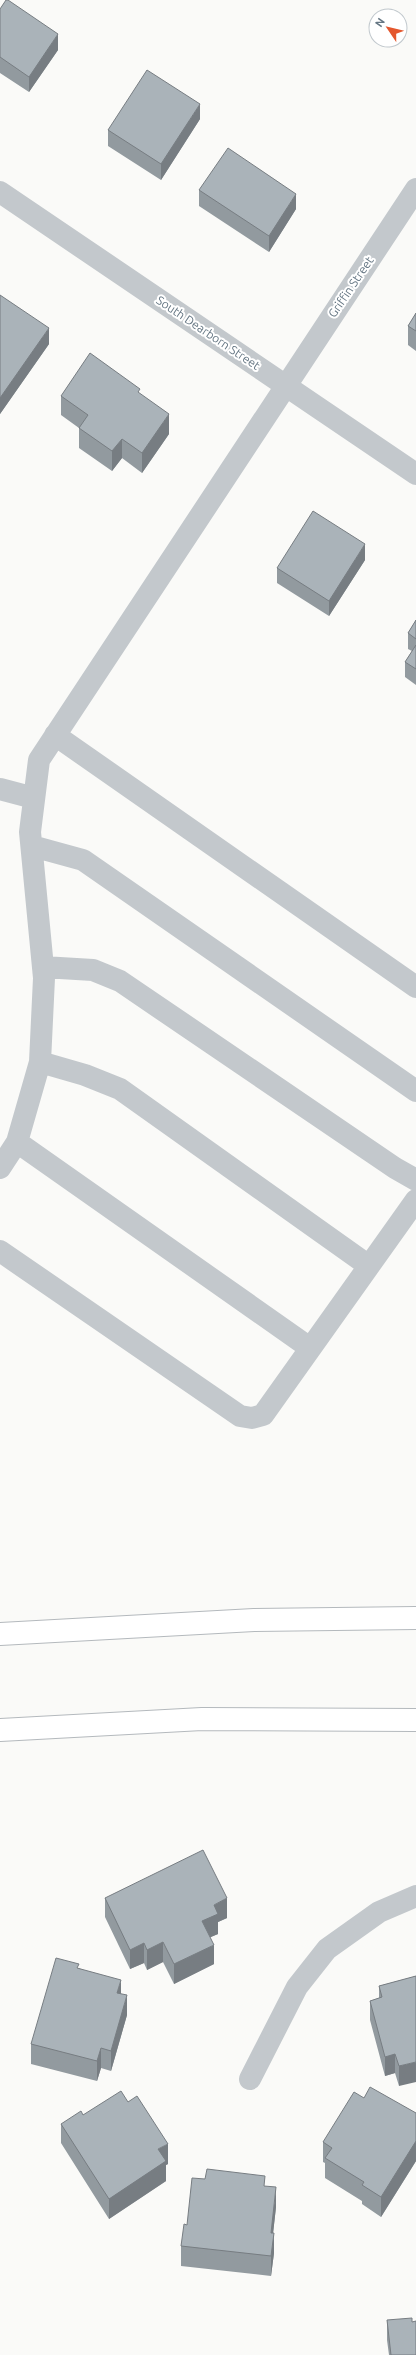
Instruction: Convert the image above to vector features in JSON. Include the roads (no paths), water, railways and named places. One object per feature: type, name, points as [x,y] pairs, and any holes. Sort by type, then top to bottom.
[{"type":"highway","points":[[0,1634],[254,1620],[416,1618]]},
{"type":"highway","points":[[0,1730],[202,1719],[416,1720]]},
{"type":"street","name":"Griffin Street","points":[[0,1168],[17,1142],[40,1062],[43,967],[30,832],[39,760],[416,189]]},
{"type":"street","name":"South Dearborn Street","points":[[0,192],[416,474]]},
{"type":"street","points":[[56,735],[416,987]]},
{"type":"street","points":[[0,789],[34,798]]},
{"type":"street","points":[[32,846],[83,860],[416,1091]]},
{"type":"street","points":[[43,967],[93,970],[120,982],[395,1168],[416,1180]]},
{"type":"street","points":[[40,1062],[85,1075],[120,1089],[369,1266]]},
{"type":"street","points":[[17,1142],[310,1348]]},
{"type":"street","points":[[0,1251],[240,1416],[252,1418],[263,1415],[416,1200]]},
{"type":"street","points":[[250,2079],[297,1987],[327,1950],[379,1912],[416,1896]]}]
